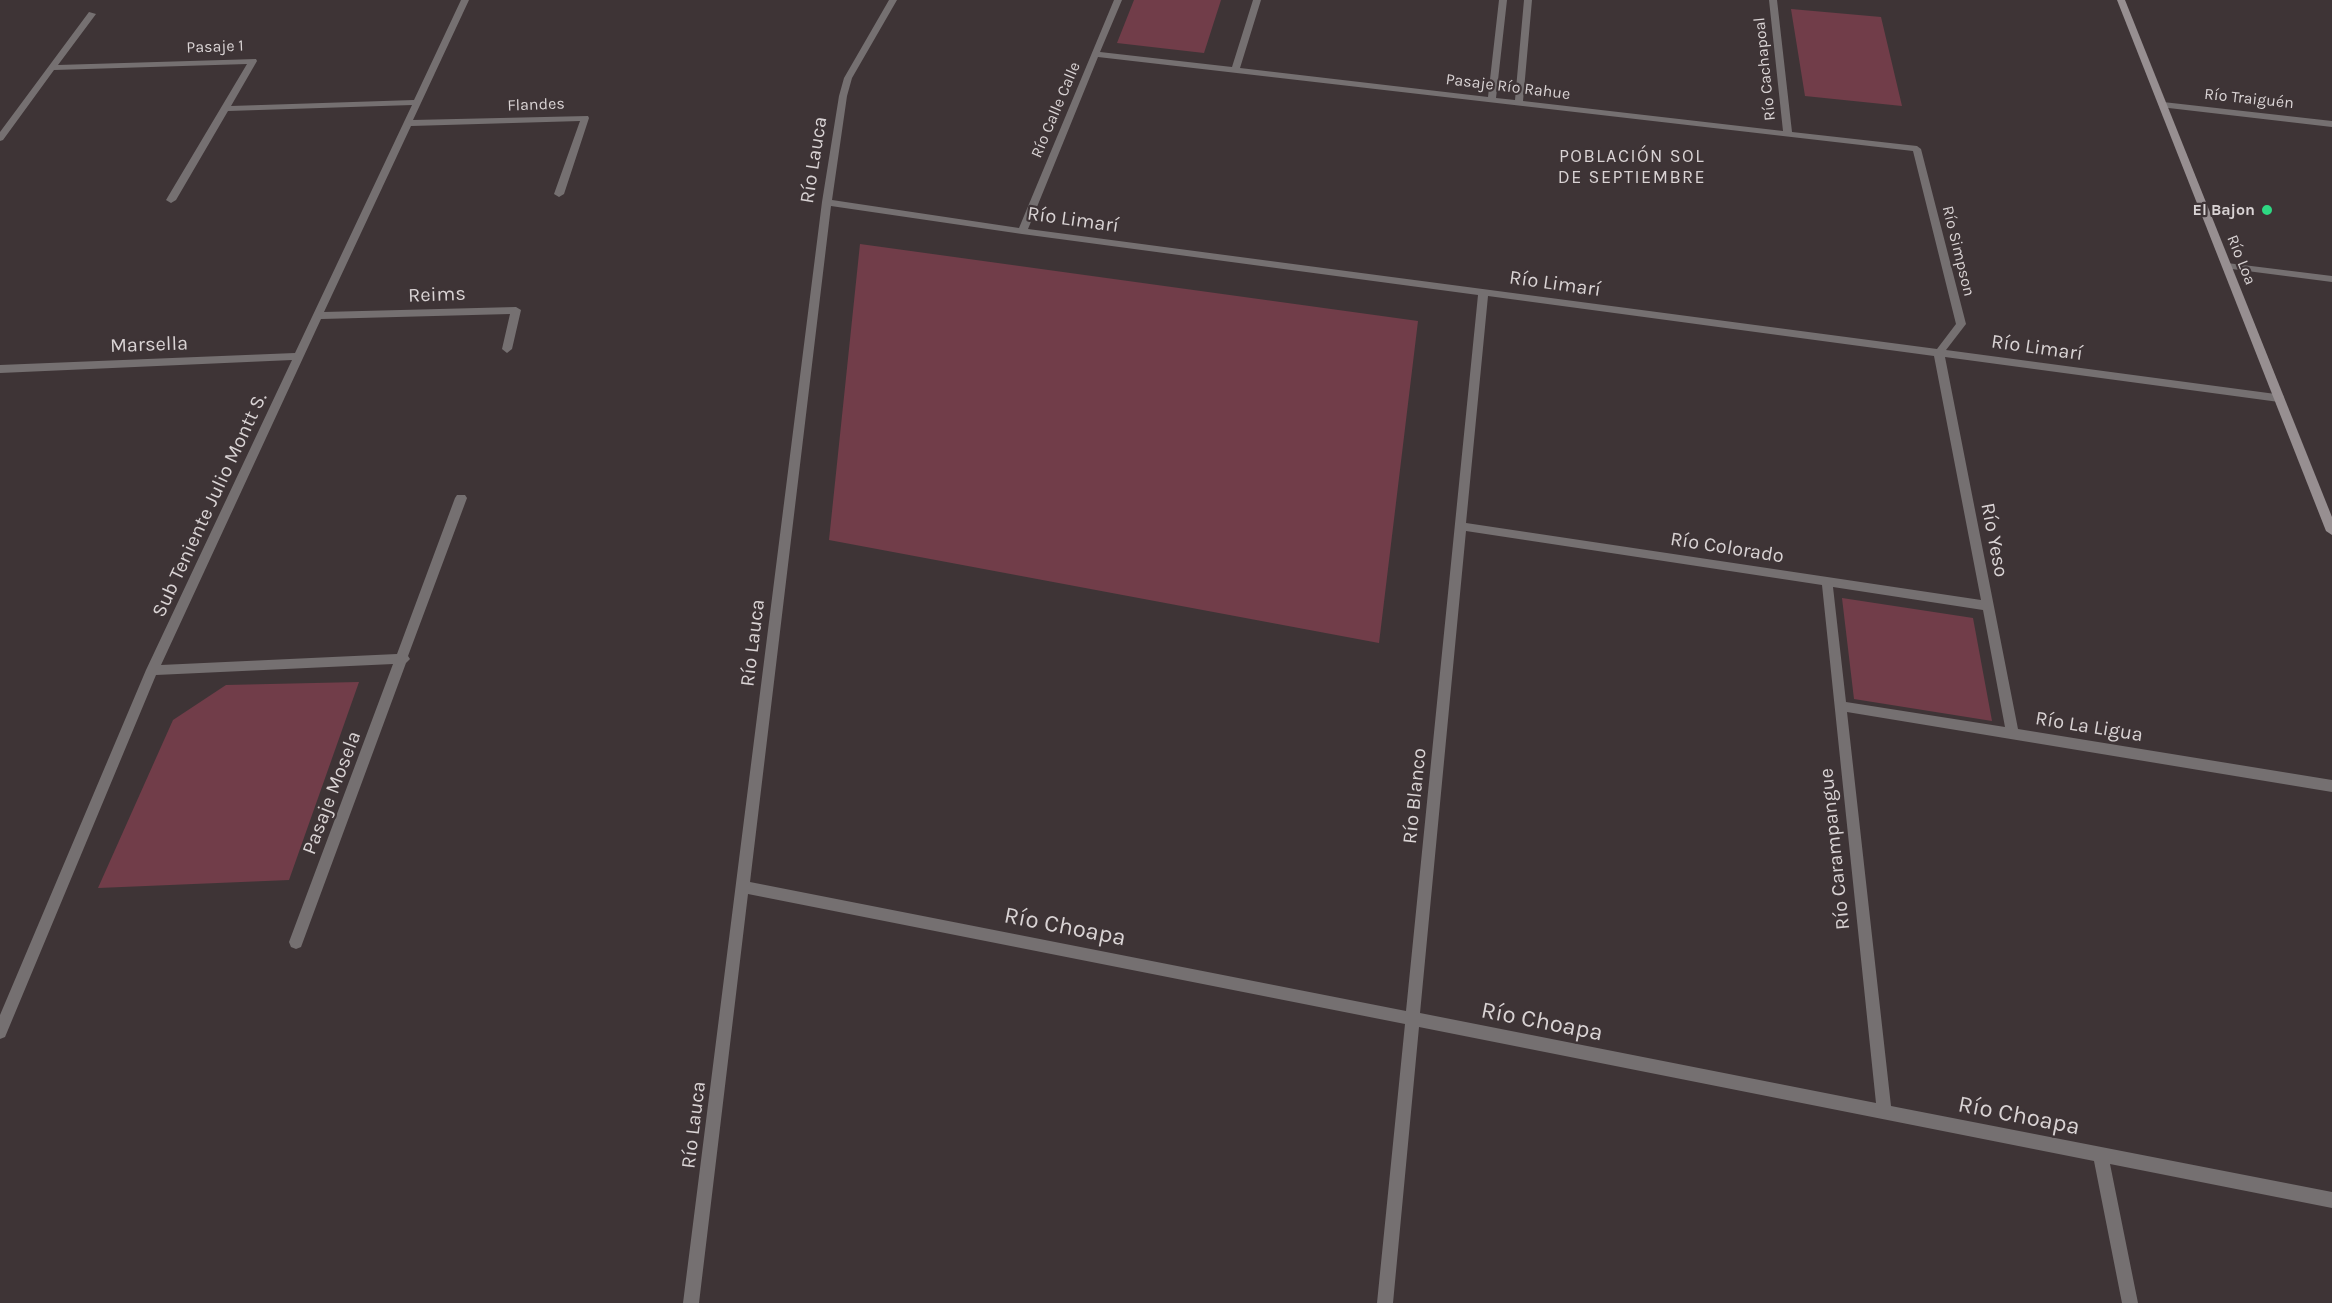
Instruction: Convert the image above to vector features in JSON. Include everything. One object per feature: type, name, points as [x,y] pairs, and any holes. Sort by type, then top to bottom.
[{"type":"main road","name":"Río Loa","points":[[2121,0],[2332,531]]},
{"type":"street","name":"Sub Teniente Julio Montt S.","points":[[0,1032],[152,670],[465,0]]},
{"type":"street","name":"Río Lauca","points":[[691,1303],[826,202],[848,78],[893,0]]},
{"type":"street","name":"Río Calle Calle","points":[[1022,231],[1118,0]]},
{"type":"street","points":[[1235,70],[1257,0]]},
{"type":"street","points":[[1492,100],[1503,0]]},
{"type":"street","points":[[1519,103],[1528,0]]},
{"type":"street","name":"Río Cachapoal","points":[[1773,0],[1788,134]]},
{"type":"street","points":[[0,138],[92,14]]},
{"type":"street","name":"Pasaje Río Rahue","points":[[1095,54],[1917,149]]},
{"type":"street","name":"Pasaje 1","points":[[52,68],[253,61],[171,200]]},
{"type":"street","points":[[225,109],[418,102]]},
{"type":"street","name":"Río Traiguén","points":[[2163,105],[2332,123]]},
{"type":"street","name":"Flandes","points":[[408,123],[585,118],[559,194]]},
{"type":"street","name":"Río Simpson","points":[[1917,149],[1961,324],[1939,353]]},
{"type":"street","name":"Río Limarí","points":[[826,202],[1022,231],[2279,398]]},
{"type":"street","points":[[2227,266],[2332,279]]},
{"type":"street","name":"Río Blanco","points":[[1385,1303],[1483,293]]},
{"type":"street","name":"Reims","points":[[319,316],[516,310],[507,349]]},
{"type":"street","name":"Río Yeso","points":[[1939,353],[2013,734]]},
{"type":"street","name":"Marsella","points":[[0,369],[300,356]]},
{"type":"street","name":"Pasaje Mosela","points":[[296,942],[404,658],[461,498]]},
{"type":"street","name":"Río Colorado","points":[[1460,526],[1989,606]]},
{"type":"street","name":"Río Carampangue","points":[[1827,582],[1884,1112]]},
{"type":"street","points":[[152,670],[404,658]]},
{"type":"street","name":"Río La Ligua","points":[[1841,706],[2332,786]]},
{"type":"street","name":"Río Choapa","points":[[743,887],[2332,1200]]},
{"type":"street","points":[[2100,1154],[2130,1303]]},
{"type":"shaded area","points":[[1134,0],[1221,0],[1204,53],[1117,43]]},
{"type":"shaded area","points":[[1791,9],[1881,17],[1902,106],[1805,96]]},
{"type":"shaded area","points":[[860,244],[1418,321],[1379,643],[829,540]]},
{"type":"shaded area","points":[[1842,598],[1973,618],[1992,721],[1854,699]]},
{"type":"shaded area","points":[[359,682],[289,880],[98,888],[173,720],[226,685]]},
{"type":"place","name":"El Bajon","points":[[2267,210]]},
{"type":"district","name":"POBLACIÓN SOL DE SEPTIEMBRE","points":[[1632,167]]}]
